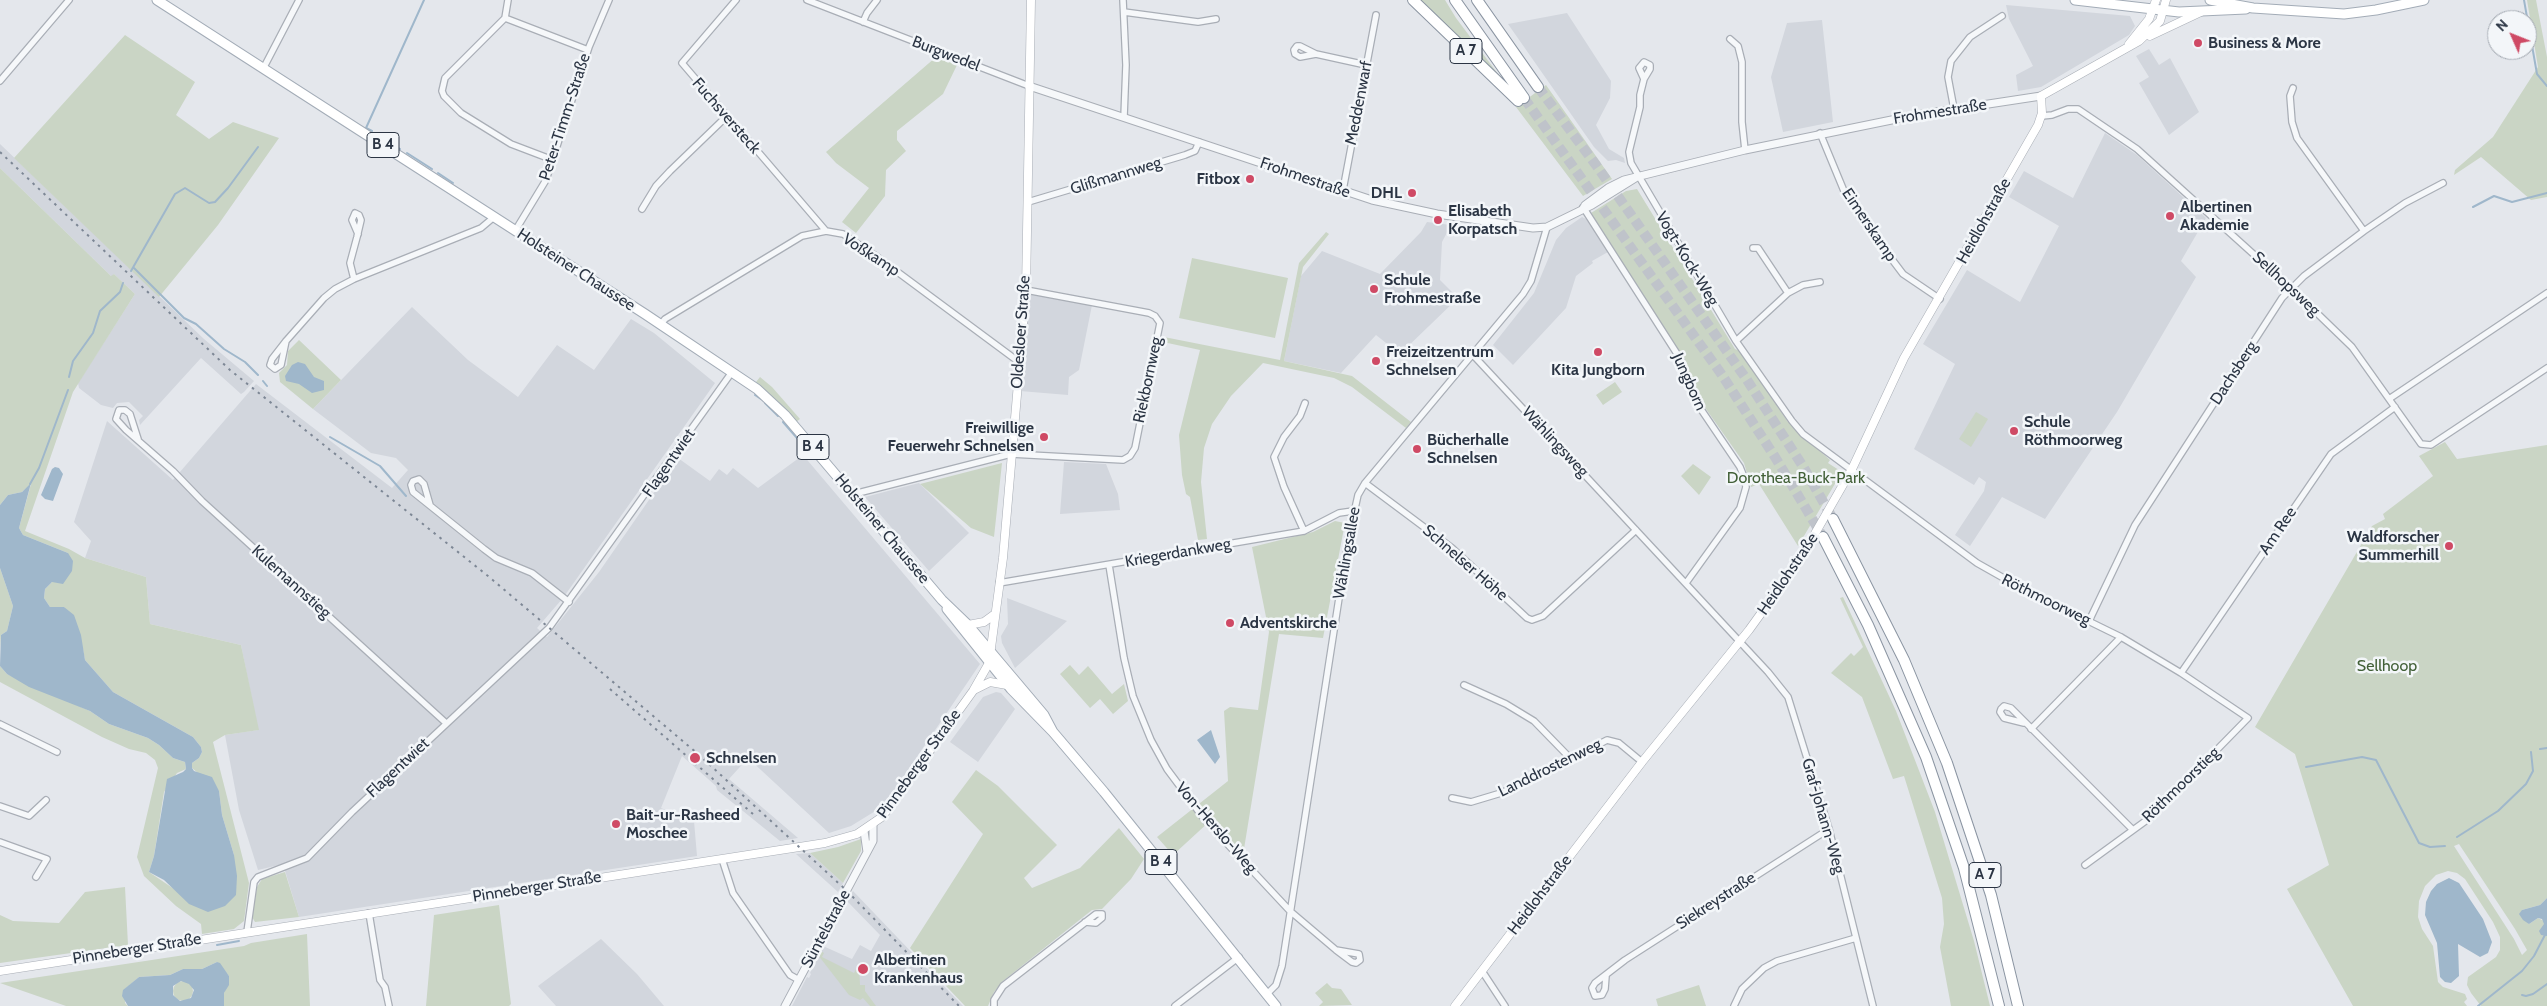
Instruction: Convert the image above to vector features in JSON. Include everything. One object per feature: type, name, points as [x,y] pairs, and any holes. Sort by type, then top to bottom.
[{"type":"highway","name":"A 7","points":[[1413,0],[1521,99],[1455,0]]},
{"type":"highway","name":"A 7","points":[[1477,0],[1538,87]]},
{"type":"highway","name":"A 7","points":[[1833,519],[1895,640],[1944,755],[1991,895],[2018,1006]]},
{"type":"highway","name":"A 7","points":[[1823,537],[1878,646],[1926,757],[1964,868],[2000,1006]]},
{"type":"main road","name":"Holsteiner Chaussee","points":[[157,0],[661,324],[732,372],[774,404],[854,494],[942,600],[968,625],[1044,715],[1053,732]]},
{"type":"main road","name":"Oldesloer Straße","points":[[989,663],[999,583],[1026,290],[1031,0]]},
{"type":"main road","points":[[2075,0],[2155,5],[2163,11],[2201,12],[2254,8]]},
{"type":"main road","name":"Frohmestraße","points":[[2041,96],[2139,41],[2156,26],[2166,0]]},
{"type":"main road","points":[[2210,0],[2254,8],[2344,14],[2383,9],[2424,0]]},
{"type":"main road","name":"Frohmestraße","points":[[2125,49],[2144,26],[2155,5]]},
{"type":"main road","points":[[2139,41],[2201,12]]},
{"type":"main road","points":[[2041,96],[2042,116]]},
{"type":"main road","name":"Heidlohstraße","points":[[1455,1006],[1642,762],[1740,642],[1801,558],[1852,469],[1891,383],[2042,116]]},
{"type":"main road","name":"Holsteiner Chaussee","points":[[942,600],[952,618],[1007,685],[1053,732],[1239,957],[1276,1006]]},
{"type":"main road","points":[[968,625],[984,622],[995,614]]},
{"type":"main road","name":"Pinneberger Straße","points":[[0,970],[835,841],[864,831],[892,807],[973,691],[989,663]]},
{"type":"main road","points":[[973,691],[989,682],[1007,685]]},
{"type":"street","points":[[0,81],[69,0]]},
{"type":"street","points":[[263,69],[299,0]]},
{"type":"street","points":[[508,0],[505,18],[448,73],[443,84],[444,96],[461,113],[493,135],[553,160]]},
{"type":"street","name":"Peter-Timm-Straße","points":[[515,231],[539,194],[553,160],[588,50],[608,0]]},
{"type":"street","name":"Fuchsversteck","points":[[736,0],[682,63],[826,231]]},
{"type":"street","name":"Burgwedel","points":[[807,0],[1029,86]]},
{"type":"street","points":[[863,22],[877,0]]},
{"type":"street","points":[[1123,0],[1124,117]]},
{"type":"street","points":[[1124,12],[1198,22],[1216,19]]},
{"type":"street","name":"Meddenwarf","points":[[1343,190],[1376,15]]},
{"type":"street","points":[[1954,109],[1948,77],[1951,61],[1970,37],[2002,16]]},
{"type":"street","points":[[505,18],[588,50]]},
{"type":"street","points":[[1730,39],[1738,46],[1742,62],[1745,150]]},
{"type":"street","points":[[1316,54],[1366,65]]},
{"type":"street","points":[[1638,178],[1631,163],[1629,152],[1640,107],[1640,95],[1644,79]]},
{"type":"street","name":"Frohmestraße","points":[[1029,86],[1343,190],[1411,210],[1534,228],[1547,227],[1638,178],[1745,150],[1820,133],[1954,109],[2041,96]]},
{"type":"street","points":[[2293,88],[2290,96],[2292,122],[2297,138],[2364,231]]},
{"type":"street","name":"Sellhopsweg","points":[[2042,116],[2052,115],[2068,108],[2078,109],[2138,149],[2291,288],[2352,347],[2421,444],[2431,446],[2547,368]]},
{"type":"street","points":[[642,209],[656,186],[727,116]]},
{"type":"street","name":"Eimerskamp","points":[[1820,133],[1844,191],[1863,222],[1903,274],[1940,298]]},
{"type":"street","name":"Glißmannweg","points":[[1028,202],[1186,155],[1195,151],[1199,142]]},
{"type":"street","name":"Vogt-Kock-Weg","points":[[1638,178],[1736,340],[1792,422],[1818,446],[1852,469]]},
{"type":"street","name":"Dachsberg","points":[[2089,621],[2136,525],[2282,298],[2291,288],[2364,231],[2405,203],[2443,182]]},
{"type":"street","name":"Jungborn","points":[[1583,207],[1682,360],[1694,399],[1740,467],[1744,477],[1746,488],[1740,508],[1686,583]]},
{"type":"street","points":[[286,341],[324,298],[354,279],[481,228],[494,217]]},
{"type":"street","name":"Wählingsallee","points":[[1267,994],[1276,985],[1282,966],[1353,511],[1365,483],[1526,290],[1543,246],[1547,227]]},
{"type":"street","name":"Voßkamp","points":[[661,324],[665,319],[802,236],[826,231],[843,234],[876,256],[1019,362]]},
{"type":"street","points":[[354,279],[350,263],[358,234]]},
{"type":"street","points":[[1753,248],[1758,248],[1788,294]]},
{"type":"street","points":[[1736,340],[1788,294],[1803,285],[1820,282]]},
{"type":"street","name":"Riekbornweg","points":[[1011,454],[1123,460],[1130,456],[1134,448],[1160,323],[1155,316],[1149,313],[1026,290]]},
{"type":"street","points":[[2389,399],[2547,293]]},
{"type":"street","name":"Wählingsweg","points":[[1473,354],[1740,642]]},
{"type":"street","name":"Flagentwiet","points":[[249,932],[254,882],[258,877],[307,858],[338,825],[546,632],[732,372]]},
{"type":"street","points":[[1304,531],[1284,487],[1274,456],[1284,437],[1300,416],[1305,403]]},
{"type":"street","name":"Am Ree","points":[[2181,673],[2331,454],[2395,407]]},
{"type":"street","name":"Kulemannstieg","points":[[138,439],[130,414],[125,410],[119,410],[116,418],[118,422],[446,723]]},
{"type":"street","points":[[854,494],[1011,454]]},
{"type":"street","name":"Röthmoorweg","points":[[1852,469],[1977,563],[2023,589],[2121,637],[2181,673],[2248,718]]},
{"type":"street","name":"Schnelser Höhe","points":[[1365,483],[1452,548],[1527,618],[1532,620],[1543,616],[1565,597],[1636,530]]},
{"type":"street","points":[[430,505],[496,558],[532,573],[569,602]]},
{"type":"street","name":"Kriegerdankweg","points":[[999,583],[1304,531],[1339,513],[1353,511]]},
{"type":"street","name":"Von-Herslo-Weg","points":[[1109,565],[1124,658],[1132,690],[1155,748],[1190,802],[1290,910]]},
{"type":"street","points":[[2031,729],[2121,637]]},
{"type":"street","name":"Graf-Johann-Weg","points":[[1740,642],[1774,678],[1788,698],[1829,829],[1873,1006]]},
{"type":"street","points":[[1464,686],[1506,704],[1534,721],[1571,758]]},
{"type":"street","name":"Röthmoorstieg","points":[[2085,865],[2151,817],[2248,718]]},
{"type":"street","points":[[2024,723],[2132,829]]},
{"type":"street","points":[[0,724],[57,752]]},
{"type":"street","name":"Landdrostenweg","points":[[1452,798],[1471,802],[1487,797],[1536,777],[1571,758],[1612,740],[1642,762]]},
{"type":"street","points":[[0,806],[29,816],[46,800]]},
{"type":"street","name":"Süntelstraße","points":[[785,1006],[875,838],[873,824]]},
{"type":"street","name":"Siekreystraße","points":[[1606,976],[1640,950],[1829,829]]},
{"type":"street","points":[[864,831],[867,852]]},
{"type":"street","points":[[0,842],[47,859],[36,877]]},
{"type":"street","points":[[722,859],[733,892],[790,976],[799,980]]},
{"type":"street","points":[[1290,910],[1336,950]]},
{"type":"street","points":[[369,913],[380,980],[386,986],[389,1004],[394,1006]]},
{"type":"street","points":[[994,1006],[994,1000],[1003,986],[1085,922]]},
{"type":"street","points":[[1728,1006],[1736,999],[1750,980],[1777,961],[1856,938]]},
{"type":"street","points":[[1175,1006],[1239,957]]},
{"type":"street","points":[[1482,970],[1505,1006]]},
{"type":"street","points":[[1734,1006],[1736,999]]},
{"type":"shaded area","points":[[2006,5],[2130,16],[2135,26],[2129,35],[2041,87],[2018,91],[2016,75],[2033,66],[2009,19]]},
{"type":"shaded area","points":[[1567,13],[1611,81],[1610,98],[1596,125],[1609,149],[1624,158],[1625,163],[1616,160],[1608,161],[1594,147],[1508,24]]},
{"type":"shaded area","points":[[1822,20],[1833,122],[1783,132],[1771,77],[1787,23]]},
{"type":"shaded area","points":[[2149,49],[2159,65],[2170,58],[2199,112],[2169,135],[2139,83],[2149,77],[2136,56]]},
{"type":"shaded area","points":[[2105,133],[2137,155],[2206,218],[2181,261],[2196,277],[2117,412],[2045,519],[2002,497],[1970,546],[1955,535],[1984,491],[1986,482],[1979,477],[1974,485],[1914,449],[1955,364],[1923,344],[1967,270],[2020,302],[2059,226],[2009,197],[2024,171],[2073,198]]},
{"type":"shaded area","points":[[0,144],[204,339],[254,381],[244,392],[241,394],[201,358],[140,425],[139,420],[143,416],[129,402],[117,403],[113,408],[101,405],[79,388],[78,383],[135,294],[114,274],[112,277],[0,168]]},
{"type":"shaded area","points":[[1582,217],[1586,219],[1608,252],[1592,261],[1593,263],[1576,276],[1566,308],[1513,365],[1493,345],[1534,293],[1556,240],[1566,228]]},
{"type":"shaded area","name":"Schule Frohmestraße","points":[[1427,222],[1451,225],[1442,242],[1440,280],[1458,298],[1400,354],[1376,335],[1341,373],[1284,361],[1301,276],[1322,251],[1380,274],[1421,232]]},
{"type":"shaded area","points":[[1030,294],[1092,305],[1079,370],[1069,377],[1068,395],[1020,391]]},
{"type":"shaded area","points":[[412,307],[468,360],[518,397],[557,345],[594,370],[631,319],[654,333],[715,383],[563,598],[537,628],[547,637],[599,572],[678,458],[710,481],[719,469],[727,475],[733,468],[758,488],[803,455],[980,664],[893,792],[877,810],[851,826],[829,833],[748,758],[729,779],[798,838],[780,841],[717,790],[716,786],[682,756],[661,808],[694,821],[697,856],[299,917],[283,864],[258,870],[239,810],[225,735],[258,730],[241,645],[150,624],[146,577],[85,558],[91,541],[74,522],[107,421],[173,480],[256,384],[392,488],[408,470],[396,458],[371,453],[313,409]]},
{"type":"shaded area","points":[[1064,462],[1106,464],[1118,494],[1120,510],[1060,514]]},
{"type":"shaded area","points":[[919,483],[969,533],[929,571],[865,497]]},
{"type":"shaded area","points":[[1007,598],[1067,621],[1015,668],[1002,643],[1001,636],[1008,624]]},
{"type":"shaded area","points":[[996,692],[1001,693],[1015,709],[978,762],[950,742],[983,697]]},
{"type":"shaded area","points":[[810,853],[843,883],[838,892],[796,854]]},
{"type":"shaded area","name":"Albertinen Krankenhaus","points":[[853,891],[963,1006],[792,1006],[807,977],[809,978],[823,946],[852,959],[860,945],[871,951],[880,935],[847,901]]},
{"type":"shaded area","points":[[601,939],[637,974],[664,1006],[556,1006],[538,986]]},
{"type":"green space","points":[[1419,0],[1445,0],[1456,18],[1504,82]]},
{"type":"green space","points":[[2527,0],[2536,0],[2547,57],[2547,197],[2531,200],[2481,157],[2454,175],[2455,170],[2493,137],[2538,67],[2537,10],[2529,10]]},
{"type":"green space","points":[[125,35],[195,82],[176,115],[209,139],[233,122],[279,138],[218,225],[159,297],[14,158]]},
{"type":"green space","points":[[936,57],[957,65],[943,94],[897,131],[897,140],[906,151],[886,170],[885,196],[856,233],[842,222],[869,188],[836,163],[826,152]]},
{"type":"green space","points":[[1546,85],[1612,179],[1583,196],[1516,107]]},
{"type":"green space","points":[[0,168],[111,276],[114,274],[135,294],[73,392],[25,531],[69,549],[85,558],[146,577],[150,624],[241,645],[259,730],[225,735],[213,742],[249,883],[244,921],[234,929],[202,934],[201,924],[176,906],[144,876],[137,857],[158,768],[155,760],[146,753],[129,749],[102,737],[0,682],[0,666],[7,674],[90,711],[109,724],[148,738],[173,758],[185,762],[186,769],[177,773],[164,792],[154,856],[149,872],[177,891],[234,855],[222,815],[219,791],[192,768],[192,763],[199,758],[202,752],[201,747],[193,737],[113,692],[85,660],[83,649],[64,607],[50,607],[44,598],[45,589],[52,582],[68,553],[23,535],[19,528],[31,484],[22,492],[8,495],[0,505]]},
{"type":"green space","name":"Dorothea-Buck-Park","points":[[1637,189],[1735,349],[1740,351],[1788,422],[1830,460],[1828,463],[1842,472],[1798,546],[1759,484],[1751,487],[1744,463],[1694,392],[1686,362],[1591,213],[1626,191]]},
{"type":"green space","points":[[1326,232],[1329,234],[1303,267],[1284,361],[1352,376],[1411,422],[1406,428],[1352,387],[1334,378],[1263,363],[1231,396],[1212,424],[1204,448],[1201,482],[1207,539],[1198,540],[1190,497],[1186,494],[1182,475],[1179,435],[1200,350],[1163,342],[1164,337],[1280,360],[1299,263]]},
{"type":"green space","points":[[1192,258],[1288,278],[1275,338],[1179,318]]},
{"type":"green space","points":[[299,340],[341,380],[313,409],[280,382],[279,373],[287,365],[288,351]]},
{"type":"green space","points":[[760,377],[772,387],[800,419],[796,422],[756,382]]},
{"type":"green space","points":[[1615,382],[1622,392],[1603,405],[1596,395]]},
{"type":"green space","points":[[1976,412],[1988,419],[1971,447],[1959,439]]},
{"type":"green space","name":"Sellhoop","points":[[2445,442],[2457,459],[2547,445],[2547,898],[2540,905],[2522,910],[2529,924],[2538,918],[2544,921],[2547,935],[2547,1006],[2481,1006],[2471,993],[2467,985],[2468,977],[2496,957],[2500,950],[2500,937],[2493,922],[2465,879],[2457,873],[2448,871],[2436,875],[2425,886],[2419,901],[2418,917],[2422,929],[2433,946],[2438,982],[2443,987],[2465,994],[2467,999],[2464,1002],[2467,1006],[2353,1006],[2287,889],[2329,865],[2295,754],[2255,727],[2372,526],[2385,519],[2383,514],[2433,476],[2419,456]],"holes":[[[2459,844],[2527,950],[2522,955],[2514,939],[2454,846]]]},
{"type":"green space","points":[[1002,463],[994,537],[971,528],[920,484]]},
{"type":"green space","points":[[1693,464],[1711,477],[1699,495],[1681,476]]},
{"type":"green space","points":[[1335,521],[1345,523],[1323,638],[1279,634],[1243,855],[1210,821],[1173,855],[1157,837],[1228,781],[1224,711],[1230,707],[1258,710],[1269,632],[1252,547],[1313,532]]},
{"type":"green space","points":[[0,568],[13,606],[7,631],[1,635],[0,649]]},
{"type":"green space","points":[[1843,597],[1896,711],[1935,812],[1974,941],[1990,1006],[1951,1006],[1940,947],[1944,924],[1942,898],[1904,776],[1893,779],[1862,697],[1831,673],[1851,653],[1854,656],[1863,647],[1840,598]]},
{"type":"green space","points":[[1070,665],[1079,675],[1088,666],[1112,694],[1124,684],[1128,701],[1113,714],[1100,699],[1090,708],[1060,674]]},
{"type":"green space","points":[[976,770],[998,786],[1057,845],[1024,878],[1032,888],[1080,868],[1119,828],[1144,859],[1131,879],[1102,909],[1092,910],[1003,981],[994,992],[988,1006],[965,1006],[910,948],[983,834],[952,802]]},
{"type":"green space","points":[[861,839],[861,851],[843,883],[810,853],[838,847]]},
{"type":"green space","points":[[285,872],[299,917],[255,922],[252,917],[257,887],[262,879]]},
{"type":"green space","points":[[125,887],[128,945],[0,963],[0,915],[13,921],[59,923],[85,892]]},
{"type":"green space","points":[[499,905],[511,1004],[509,1006],[426,1006],[434,915]]},
{"type":"green space","points":[[307,934],[310,1006],[224,1006],[224,993],[229,976],[217,962],[202,969],[183,969],[170,975],[139,977],[125,989],[125,1003],[128,1006],[66,1006],[0,983],[244,946],[251,943]]},
{"type":"green space","points":[[821,951],[824,953],[822,957],[854,973],[859,964],[863,963],[864,965],[859,965],[860,985],[865,985],[865,991],[876,1006],[870,1006],[863,998],[860,1000],[849,995],[818,955]]},
{"type":"green space","points":[[183,981],[190,984],[193,991],[190,998],[183,1001],[176,998],[173,991],[176,984]]},
{"type":"green space","points":[[1327,983],[1332,988],[1341,989],[1352,1005],[1319,1006],[1323,1002],[1315,993]]},
{"type":"green space","points":[[1699,985],[1706,1006],[1658,1006],[1656,999]]},
{"type":"water","points":[[298,362],[305,364],[314,377],[324,381],[324,390],[312,393],[299,384],[286,381],[285,376],[292,365]]},
{"type":"water","points":[[55,467],[59,468],[63,474],[53,501],[45,499],[41,495],[52,469]]},
{"type":"water","points":[[31,483],[19,528],[23,535],[68,553],[73,561],[72,571],[63,584],[52,582],[45,589],[44,598],[50,607],[64,607],[74,615],[81,635],[85,660],[113,692],[193,737],[201,747],[202,752],[199,758],[192,763],[192,768],[194,771],[212,777],[219,791],[222,815],[234,855],[237,876],[236,895],[225,906],[208,912],[189,904],[164,880],[149,872],[154,856],[167,779],[183,772],[186,769],[185,762],[173,758],[148,738],[109,724],[90,711],[29,687],[7,674],[0,666],[1,635],[7,631],[13,606],[0,568],[0,505],[8,495],[22,492]]},
{"type":"water","points":[[1211,730],[1220,757],[1215,764],[1197,740]]},
{"type":"water","points":[[2449,878],[2459,883],[2483,919],[2492,942],[2488,953],[2480,957],[2458,944],[2459,976],[2451,983],[2445,982],[2440,977],[2437,943],[2425,915],[2426,902],[2431,891],[2437,884]]},
{"type":"water","points":[[2547,898],[2547,936],[2541,935],[2539,931],[2544,924],[2542,919],[2538,918],[2529,924],[2519,914],[2522,910],[2540,905]]},
{"type":"water","points":[[217,962],[220,963],[229,976],[229,985],[224,993],[224,1006],[128,1006],[122,996],[123,990],[139,977],[170,975],[183,969],[202,969]],"holes":[[[181,981],[189,984],[194,990],[191,998],[180,1001],[173,995],[173,986]]]},
{"type":"waterway","points":[[372,131],[366,128],[424,0]]},
{"type":"waterway","points":[[2524,0],[2537,74],[2547,86]]},
{"type":"waterway","points":[[375,133],[400,149]]},
{"type":"waterway","points":[[131,271],[175,194],[185,188],[209,203],[215,202],[228,188],[258,147]]},
{"type":"waterway","points":[[407,153],[432,169]]},
{"type":"waterway","points":[[438,173],[453,183]]},
{"type":"waterway","points":[[2473,207],[2494,196],[2512,202],[2547,193]]},
{"type":"waterway","points":[[134,268],[184,318],[196,324],[224,349],[245,362],[258,375]]},
{"type":"waterway","points":[[69,377],[73,361],[93,333],[100,311],[120,292],[123,283]]},
{"type":"waterway","points":[[263,381],[267,386]]},
{"type":"waterway","points":[[30,484],[39,468],[68,390]]},
{"type":"waterway","points":[[755,395],[761,399]]},
{"type":"waterway","points":[[765,403],[778,416]]},
{"type":"waterway","points":[[783,422],[804,446]]},
{"type":"waterway","points":[[330,437],[380,466],[406,496]]},
{"type":"waterway","points":[[2540,749],[2547,748]]},
{"type":"waterway","points":[[2457,837],[2498,811],[2526,784],[2533,771],[2531,752]]},
{"type":"waterway","points":[[2306,767],[2362,757],[2376,760],[2419,843],[2430,847],[2445,846]]},
{"type":"waterway","points":[[2478,1006],[2522,971],[2534,956],[2547,931]]},
{"type":"waterway","points":[[217,945],[239,941]]},
{"type":"waterway","points":[[2522,995],[2533,994],[2547,984]]},
{"type":"tunnel","points":[[1538,87],[1596,165],[1747,380],[1804,468],[1833,519]]},
{"type":"tunnel","points":[[1524,98],[1722,375],[1775,457],[1823,537]]},
{"type":"railway","points":[[0,152],[230,370],[488,576],[698,754],[846,890],[959,1006]]},
{"type":"railway","points":[[610,689],[753,814]]},
{"type":"place","name":"Business & More","points":[[2198,43]]},
{"type":"place","name":"Fitbox","points":[[1250,179]]},
{"type":"place","name":"DHL","points":[[1412,193]]},
{"type":"place","name":"Albertinen Akademie","points":[[2170,216]]},
{"type":"place","name":"Elisabeth Korpatsch","points":[[1438,220]]},
{"type":"place","name":"Schule Frohmestraße","points":[[1374,289]]},
{"type":"place","name":"Kita Jungborn","points":[[1598,352]]},
{"type":"place","name":"Freizeitzentrum Schnelsen","points":[[1376,361]]},
{"type":"place","name":"Schule Röthmoorweg","points":[[2014,431]]},
{"type":"place","name":"Freiwillige Feuerwehr Schnelsen","points":[[1044,437]]},
{"type":"place","name":"Bücherhalle Schnelsen","points":[[1417,449]]},
{"type":"place","name":"Waldforscher Summerhill","points":[[2449,546]]},
{"type":"place","name":"Adventskirche","points":[[1230,623]]},
{"type":"place","name":"Schnelsen","points":[[695,758]]},
{"type":"place","name":"Bait-ur-Rasheed Moschee","points":[[616,824]]},
{"type":"place","name":"Albertinen Krankenhaus","points":[[863,969]]}]
